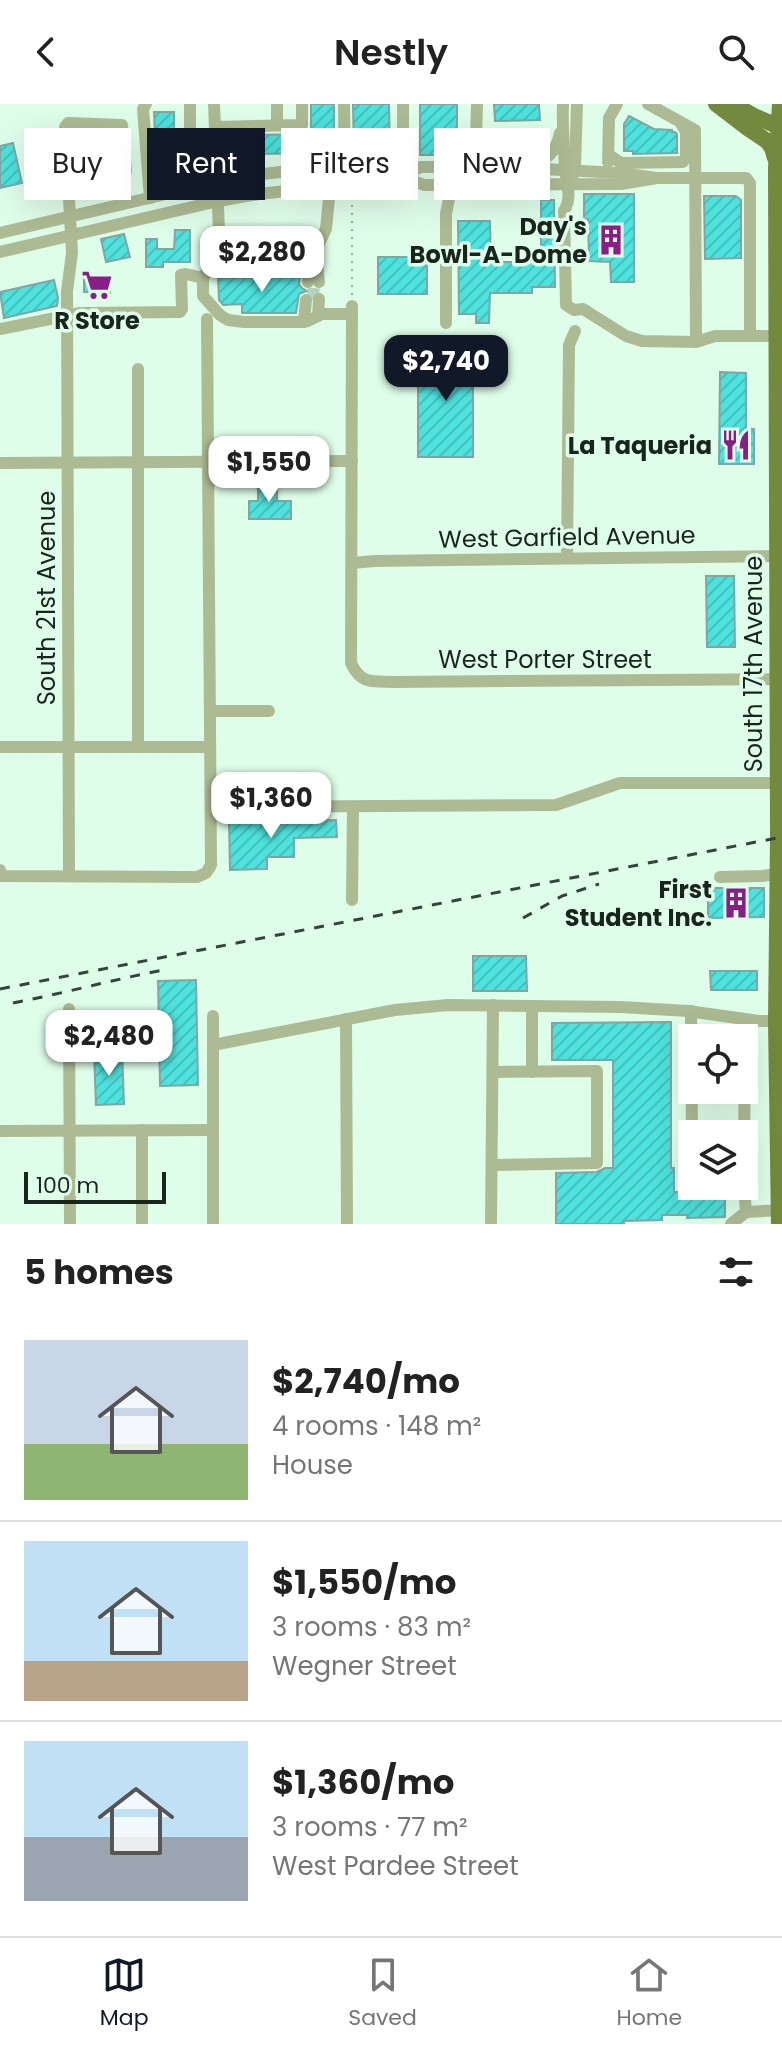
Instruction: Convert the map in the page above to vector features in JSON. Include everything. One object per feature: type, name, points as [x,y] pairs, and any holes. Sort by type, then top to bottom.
[{"type":"main road","points":[[716,104],[767,141],[773,150],[776,168]]},
{"type":"main road","points":[[733,104],[781,126]]},
{"type":"main road","name":"South 17th Avenue","points":[[778,1217],[780,556],[776,168],[780,104]]},
{"type":"street","points":[[146,104],[143,109],[147,160]]},
{"type":"street","points":[[190,104],[190,128]]},
{"type":"street","points":[[214,104],[215,127],[302,125],[302,104]]},
{"type":"street","points":[[277,104],[277,125]]},
{"type":"street","points":[[342,128],[344,104]]},
{"type":"street","points":[[403,104],[403,128]]},
{"type":"street","points":[[476,128],[477,104]]},
{"type":"street","points":[[563,104],[562,126],[570,172]]},
{"type":"street","points":[[577,104],[569,203],[564,211],[566,305],[583,309],[626,336],[642,341],[696,342],[715,336],[779,336]]},
{"type":"street","points":[[607,173],[609,118],[617,104]]},
{"type":"street","points":[[648,104],[695,130],[696,342]]},
{"type":"street","points":[[609,152],[617,162],[625,163],[684,161],[687,155],[686,132],[680,122]]},
{"type":"street","name":"South 21st Avenue","points":[[65,125],[122,125],[124,176],[69,188],[65,125]]},
{"type":"street","points":[[550,156],[562,126]]},
{"type":"street","points":[[550,170],[657,178],[746,178],[750,183],[750,336]]},
{"type":"street","points":[[550,185],[624,184],[657,178]]},
{"type":"street","points":[[0,252],[218,201],[281,192]]},
{"type":"street","points":[[0,233],[147,199]]},
{"type":"street","name":"South 21st Avenue","points":[[69,200],[72,253],[68,282],[69,876]]},
{"type":"street","points":[[312,282],[308,259],[326,229],[333,200]]},
{"type":"street","points":[[446,323],[446,214],[449,200]]},
{"type":"street","points":[[218,201],[218,248],[203,278],[203,296],[228,320]]},
{"type":"street","points":[[0,329],[95,312],[180,312],[181,275],[203,278]]},
{"type":"street","points":[[310,319],[312,300]]},
{"type":"street","points":[[0,873],[197,877],[206,873],[211,865],[208,324],[228,320],[310,319],[352,310]]},
{"type":"street","name":"West Porter Street","points":[[352,310],[351,663],[359,676],[367,681],[780,679]]},
{"type":"street","points":[[567,558],[569,345],[575,331]]},
{"type":"street","points":[[138,369],[138,747]]},
{"type":"street","points":[[0,463],[352,461]]},
{"type":"street","name":"West Garfield Avenue","points":[[352,563],[780,556]]},
{"type":"street","points":[[210,711],[269,711]]},
{"type":"street","points":[[0,747],[210,747]]},
{"type":"street","points":[[211,807],[556,805],[620,783],[780,783]]},
{"type":"street","points":[[352,900],[353,807]]},
{"type":"street","points":[[720,877],[780,874]]},
{"type":"street","points":[[491,1224],[493,1005]]},
{"type":"street","points":[[213,1045],[424,1006],[621,1007],[779,1021]]},
{"type":"street","points":[[532,1006],[532,1072]]},
{"type":"street","points":[[69,1009],[70,1224]]},
{"type":"street","points":[[691,1011],[692,1120]]},
{"type":"street","points":[[213,1016],[213,1224]]},
{"type":"street","points":[[346,1019],[347,1224]]},
{"type":"street","points":[[744,1120],[745,1020]]},
{"type":"street","points":[[492,1165],[597,1163],[597,1071],[493,1072]]},
{"type":"street","points":[[142,1130],[142,1224]]},
{"type":"street","points":[[0,1131],[213,1130]]},
{"type":"street","points":[[745,1200],[746,1212]]},
{"type":"street","points":[[731,1224],[746,1212],[778,1217]]},
{"type":"path","points":[[352,200],[352,310]]},
{"type":"building","points":[[311,104],[334,104],[334,128],[311,128]]},
{"type":"building","points":[[353,104],[389,104],[389,128],[353,128]]},
{"type":"building","points":[[420,104],[457,104],[457,128],[434,128],[434,155],[420,155]]},
{"type":"building","points":[[494,104],[539,104],[540,120],[495,121]]},
{"type":"building","points":[[154,112],[174,112],[174,128],[155,128]]},
{"type":"building","points":[[629,116],[654,129],[675,132],[677,153],[633,154],[633,151],[624,151],[624,124]]},
{"type":"building","points":[[281,134],[281,154],[265,154],[265,135]]},
{"type":"building","points":[[13,143],[22,183],[0,188],[0,146]]},
{"type":"building","name":"Day's Bowl-A-Dome","points":[[584,194],[634,194],[634,282],[611,282],[610,262],[589,261]]},
{"type":"building","points":[[704,196],[736,196],[741,200],[741,258],[705,259]]},
{"type":"building","points":[[541,200],[554,200],[555,287],[532,287],[532,293],[490,293],[489,323],[476,323],[476,314],[459,314],[458,221],[490,221],[491,262],[541,262]]},
{"type":"building","points":[[175,230],[190,230],[190,262],[163,262],[163,267],[146,267],[146,239],[157,239],[157,249],[174,249]]},
{"type":"building","points":[[124,234],[130,257],[106,262],[101,239]]},
{"type":"building","points":[[378,257],[427,257],[427,294],[378,294]]},
{"type":"building","name":"R Store","points":[[84,276],[110,277],[110,293],[84,292]]},
{"type":"building","points":[[300,277],[302,288],[317,291],[299,294],[296,313],[242,313],[242,304],[223,305],[219,300],[218,278]]},
{"type":"building","points":[[54,280],[57,306],[4,318],[0,292]]},
{"type":"building","points":[[418,349],[473,349],[473,457],[418,457]]},
{"type":"building","points":[[720,372],[746,373],[746,429],[754,429],[754,464],[719,464]]},
{"type":"building","points":[[258,482],[277,482],[277,501],[291,501],[291,519],[249,519],[249,501],[258,501]]},
{"type":"building","points":[[706,576],[734,576],[735,647],[707,647]]},
{"type":"building","points":[[336,820],[337,837],[294,838],[294,857],[267,857],[267,869],[230,870],[229,822]]},
{"type":"building","name":"First Student Inc.","points":[[708,888],[764,888],[764,917],[708,918]]},
{"type":"building","points":[[473,956],[526,956],[527,991],[473,991]]},
{"type":"building","points":[[710,971],[757,971],[757,990],[711,990]]},
{"type":"building","points":[[196,980],[198,1085],[160,1086],[158,981]]},
{"type":"building","points":[[671,1022],[671,1168],[674,1168],[674,1192],[678,1192],[678,1200],[725,1200],[725,1217],[662,1215],[662,1220],[624,1221],[624,1224],[556,1224],[556,1173],[597,1172],[613,1168],[613,1060],[552,1060],[552,1023]]},
{"type":"building","points":[[122,1050],[124,1104],[96,1105],[94,1052]]},
{"type":"tunnel","points":[[313,300],[314,282]]},
{"type":"railway","points":[[0,989],[782,837]]},
{"type":"railway","points":[[523,918],[562,896],[599,884]]},
{"type":"railway","points":[[13,1003],[168,969]]},
{"type":"place","name":"Day's Bowl-A-Dome","points":[[611,240]]},
{"type":"place","name":"R Store","points":[[97,285]]},
{"type":"place","name":"La Taqueria","points":[[736,445]]},
{"type":"place","name":"First Student Inc.","points":[[736,903]]}]
